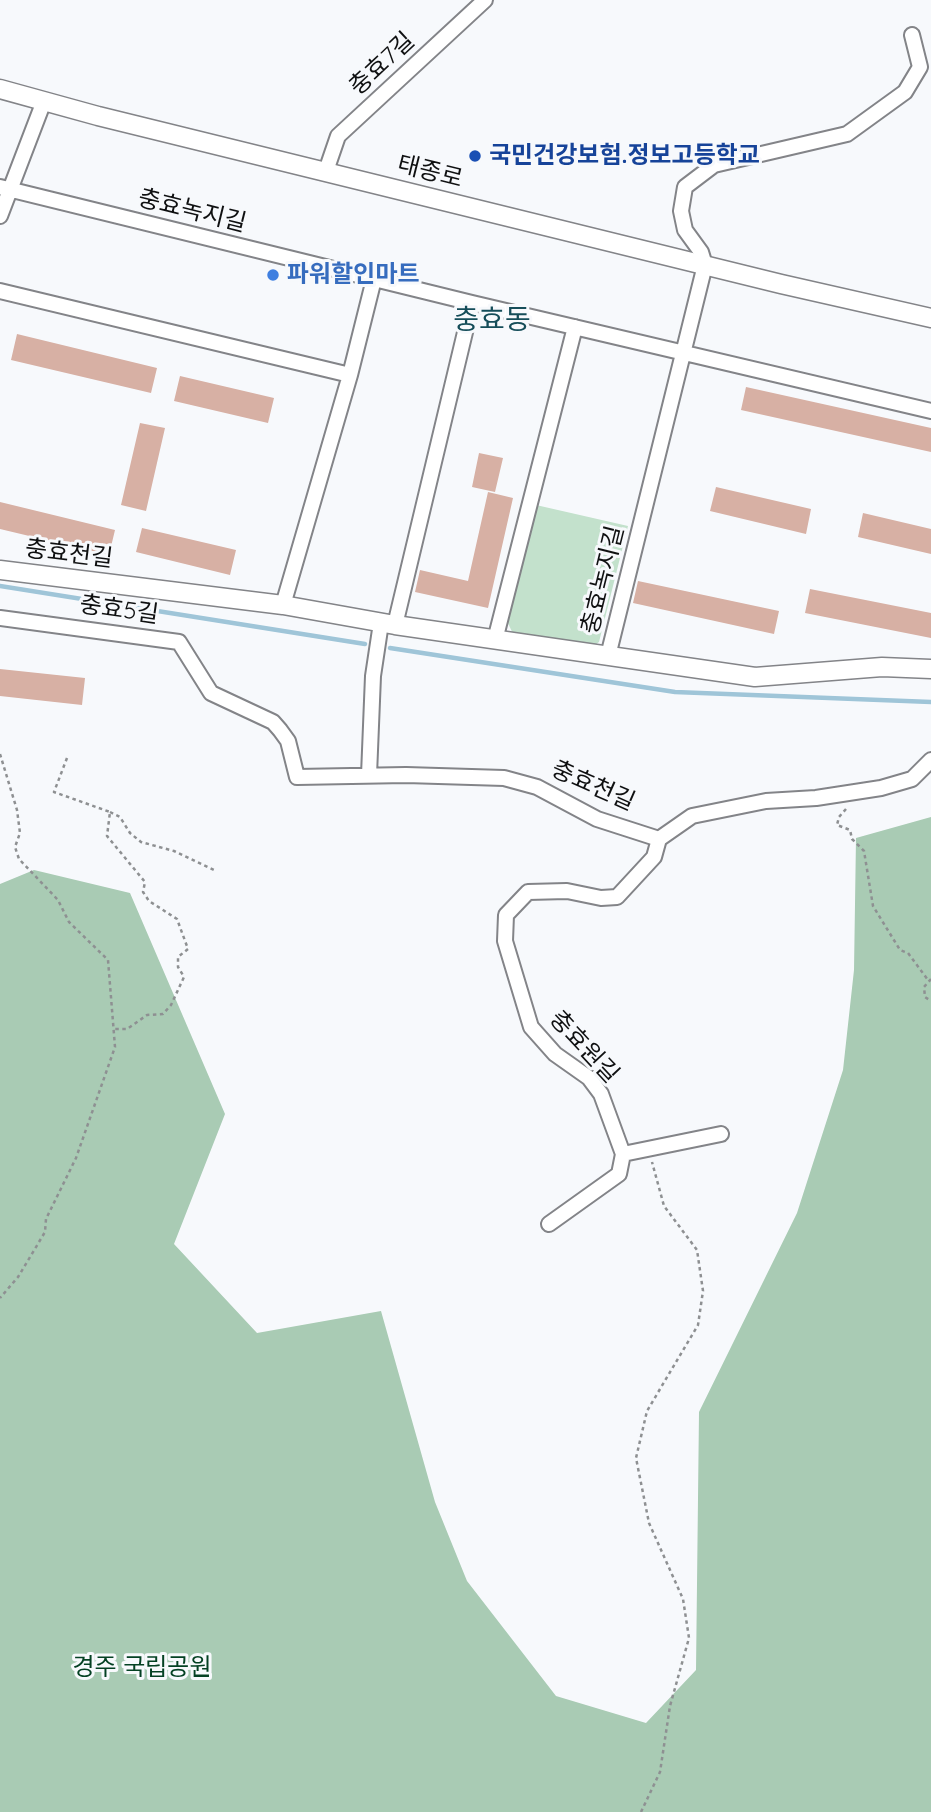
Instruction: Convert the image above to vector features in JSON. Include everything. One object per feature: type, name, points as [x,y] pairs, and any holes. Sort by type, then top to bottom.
[{"type":"street","name":"충효7길","points":[[326,171],[338,136],[485,0]]},
{"type":"street","points":[[682,352],[705,265],[701,252],[685,230],[681,211],[685,187],[714,165],[847,134],[905,92],[920,67],[912,34]]},
{"type":"street","name":"태종로","points":[[0,89],[705,265],[931,318]]},
{"type":"street","points":[[0,216],[5,188],[44,101]]},
{"type":"street","name":"충효녹지길","points":[[5,188],[472,303],[931,411]]},
{"type":"street","points":[[283,605],[350,375],[374,279]]},
{"type":"street","points":[[0,291],[350,375]]},
{"type":"street","points":[[369,775],[373,676],[472,303]]},
{"type":"street","points":[[495,640],[575,327]]},
{"type":"street","name":"충효녹지길","points":[[608,656],[682,352]]},
{"type":"street","name":"충효천길","points":[[0,570],[283,605],[388,624],[755,677],[882,667],[931,669]]},
{"type":"street","name":"충효5길","points":[[0,618],[179,642],[211,693],[273,722],[280,730],[288,741],[297,777],[369,775]]},
{"type":"street","points":[[659,839],[692,817],[766,802],[862,791],[912,779],[931,760]]},
{"type":"street","name":"충효천길","points":[[369,775],[505,778],[537,787],[597,819],[659,839]]},
{"type":"street","name":"충효원길","points":[[623,1154],[601,1094],[589,1078],[555,1054],[531,1027],[505,941],[506,915],[527,892],[567,891],[601,898],[617,897],[654,858],[659,839]]},
{"type":"street","points":[[549,1223],[619,1174],[623,1154],[721,1134]]},
{"type":"path","points":[[0,754],[17,810],[20,833],[15,847],[19,859],[58,900],[69,922],[108,960],[115,1047],[76,1158],[34,1253],[0,1298]]},
{"type":"path","points":[[67,758],[54,792],[120,817],[130,833],[141,842],[174,851],[216,871]]},
{"type":"path","points":[[862,791],[839,817],[836,825],[850,830],[852,839],[864,851],[873,906],[900,950],[908,953],[929,979],[924,987],[925,997],[931,1002]]},
{"type":"path","points":[[110,812],[107,836],[145,882],[143,892],[149,901],[177,919],[188,949],[178,957],[178,967],[184,976],[171,1005],[163,1014],[147,1015],[127,1029],[113,1029]]},
{"type":"path","points":[[640,1152],[652,1162],[664,1206],[697,1250],[703,1291],[698,1325],[647,1411],[636,1458],[649,1523],[683,1599],[689,1638],[670,1706],[660,1772],[641,1812]]},
{"type":"green space","points":[[536,505],[628,526],[599,642],[589,649],[514,636],[506,619]]},
{"type":"green space","name":"경주 국립공원","points":[[931,817],[931,1812],[0,1812],[0,884],[34,870],[130,893],[225,1114],[174,1244],[257,1333],[381,1311],[435,1502],[467,1581],[556,1696],[646,1723],[696,1670],[699,1412],[797,1213],[843,1070],[854,970],[856,838]]},
{"type":"building","points":[[17,334],[157,368],[151,393],[11,360]]},
{"type":"building","points":[[180,376],[274,398],[268,423],[174,401]]},
{"type":"building","points":[[746,387],[931,428],[931,452],[741,410]]},
{"type":"building","points":[[140,423],[165,428],[146,511],[121,505]]},
{"type":"building","points":[[479,453],[503,458],[495,492],[472,487]]},
{"type":"building","points":[[716,487],[811,509],[806,534],[710,511]]},
{"type":"building","points":[[488,492],[513,498],[488,608],[415,592],[420,570],[468,581]]},
{"type":"building","points":[[0,502],[115,530],[109,555],[0,529]]},
{"type":"building","points":[[863,513],[931,529],[931,554],[858,537]]},
{"type":"building","points":[[142,528],[236,550],[230,575],[136,552]]},
{"type":"building","points":[[638,581],[779,611],[774,634],[633,603]]},
{"type":"building","points":[[810,589],[931,613],[931,638],[805,613]]},
{"type":"building","points":[[0,669],[85,678],[82,705],[0,696]]},
{"type":"waterway","points":[[0,586],[365,644]]},
{"type":"waterway","points":[[390,648],[675,692],[931,702]]},
{"type":"place","name":"국민건강보험.정보고등학교","points":[[475,156]]},
{"type":"place","name":"파워할인마트","points":[[273,275]]},
{"type":"district","name":"충효동","points":[[492,321]]}]
